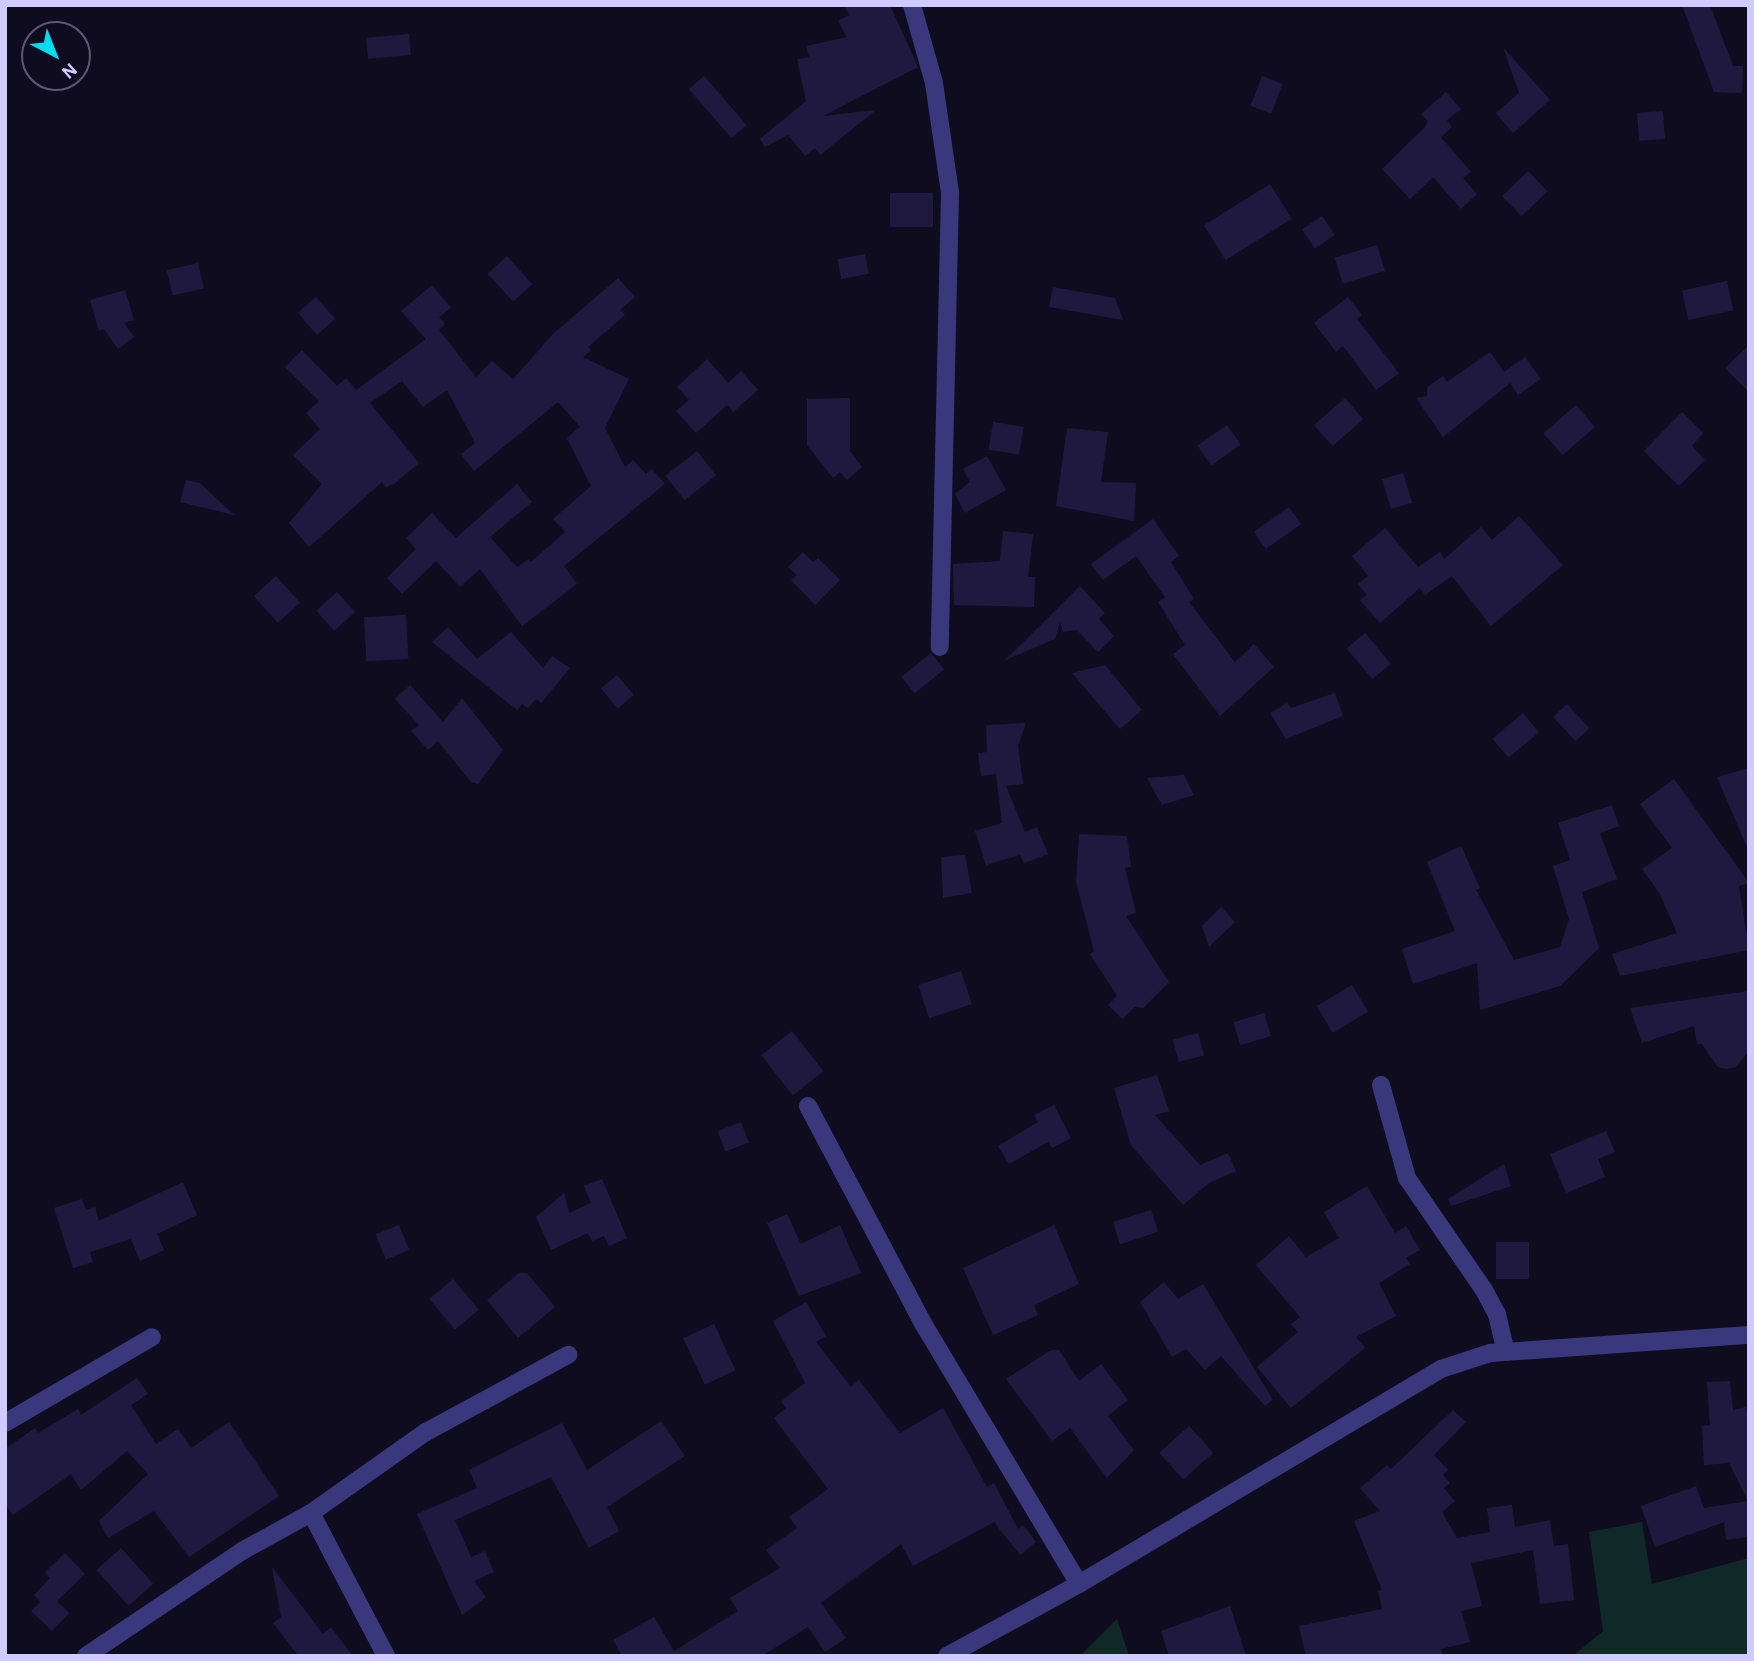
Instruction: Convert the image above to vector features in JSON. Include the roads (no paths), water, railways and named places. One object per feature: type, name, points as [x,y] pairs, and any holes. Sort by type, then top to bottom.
[{"type":"street","points":[[912,5],[934,83],[950,193],[940,647]]},
{"type":"street","points":[[1381,1085],[1407,1178],[1484,1290],[1497,1314],[1506,1352]]},
{"type":"street","points":[[808,1106],[924,1325],[1079,1584]]},
{"type":"street","points":[[947,1656],[1079,1584],[1441,1369],[1506,1352],[1749,1335]]},
{"type":"street","points":[[5,1423],[152,1337]]},
{"type":"street","points":[[86,1656],[242,1551],[311,1513],[426,1432],[568,1354]]},
{"type":"street","points":[[311,1513],[386,1656]]}]
